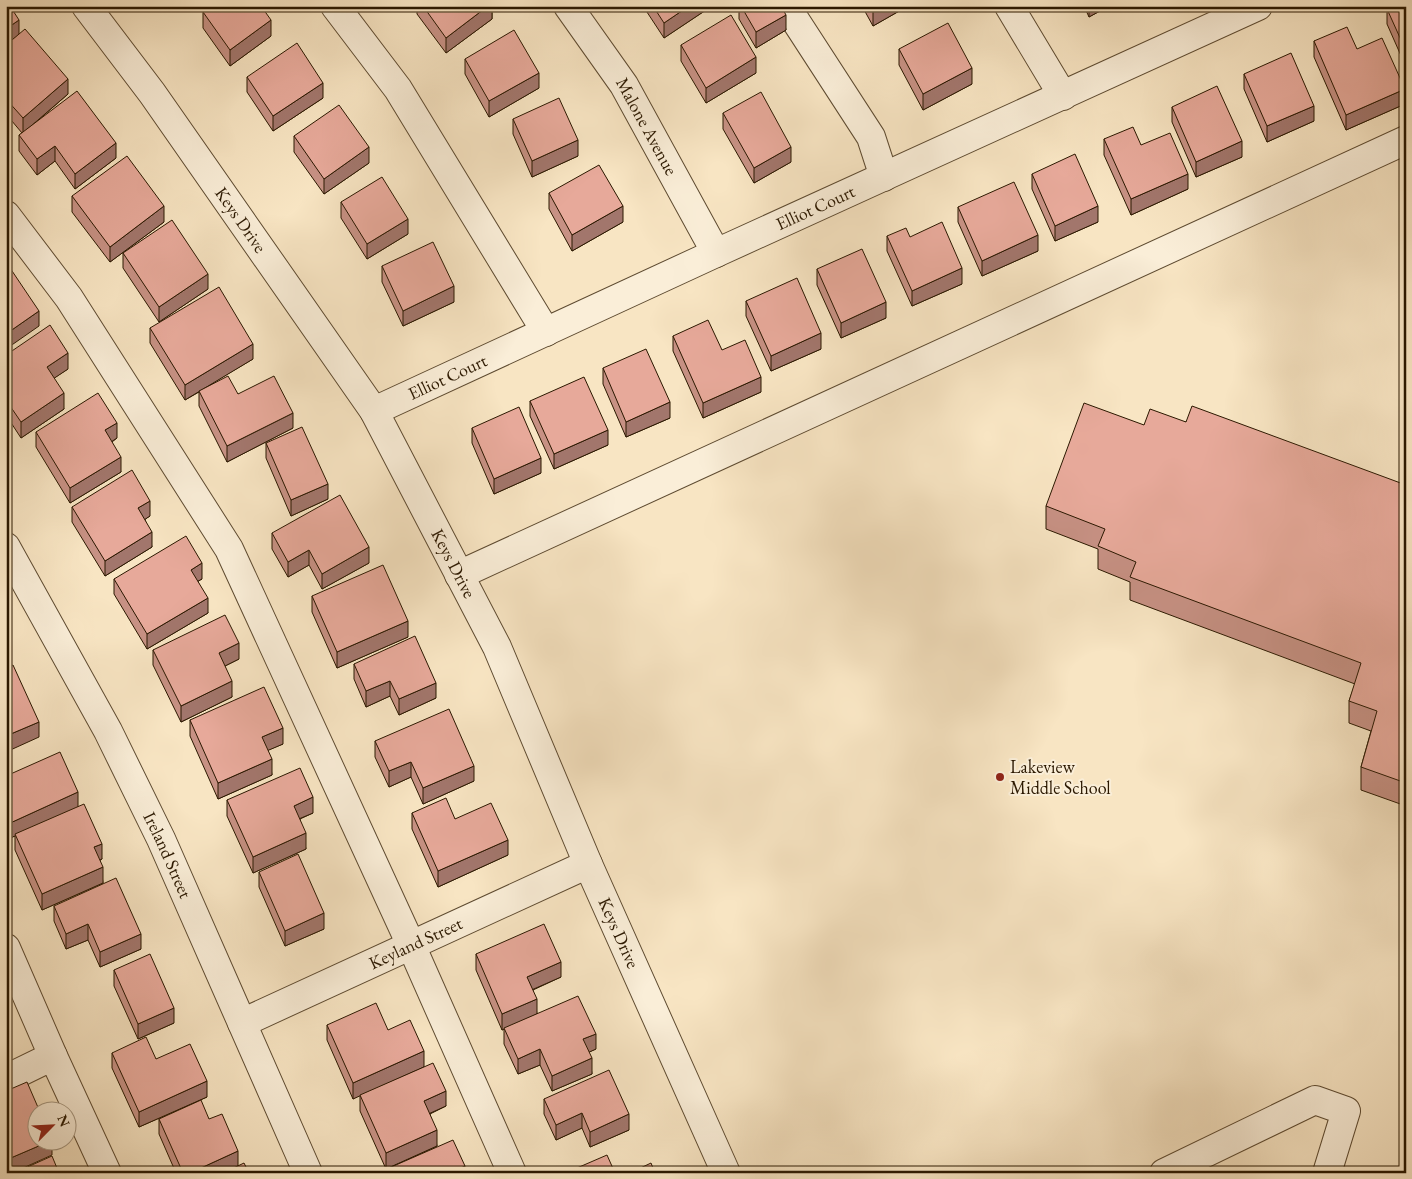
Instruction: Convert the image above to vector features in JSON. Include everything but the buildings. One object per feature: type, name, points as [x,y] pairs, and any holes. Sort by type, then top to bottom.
[{"type":"street","name":"Keys Drive","points":[[86,6],[152,93],[374,411],[497,647],[588,864],[726,1173]]},
{"type":"street","points":[[336,6],[398,89],[546,332]]},
{"type":"street","name":"Malone Avenue","points":[[568,6],[624,85],[716,253]]},
{"type":"street","points":[[786,6],[871,137],[884,177]]},
{"type":"street","points":[[1008,6],[1063,96]]},
{"type":"street","name":"Elliot Court","points":[[374,411],[1063,96],[1220,14],[1258,6]]},
{"type":"street","points":[[459,575],[1406,140]]},
{"type":"street","points":[[6,215],[69,298],[229,549],[512,1173]]},
{"type":"street","name":"Ireland Street","points":[[6,547],[108,731],[161,840],[308,1173]]},
{"type":"street","name":"Keyland Street","points":[[242,1022],[588,864]]},
{"type":"street","points":[[6,948],[107,1173]]},
{"type":"street","points":[[6,1079],[54,1056]]},
{"type":"street","points":[[1172,1171],[1315,1100],[1346,1111],[1327,1173]]},
{"type":"place","name":"Lakeview Middle School","points":[[1000,777]]}]
